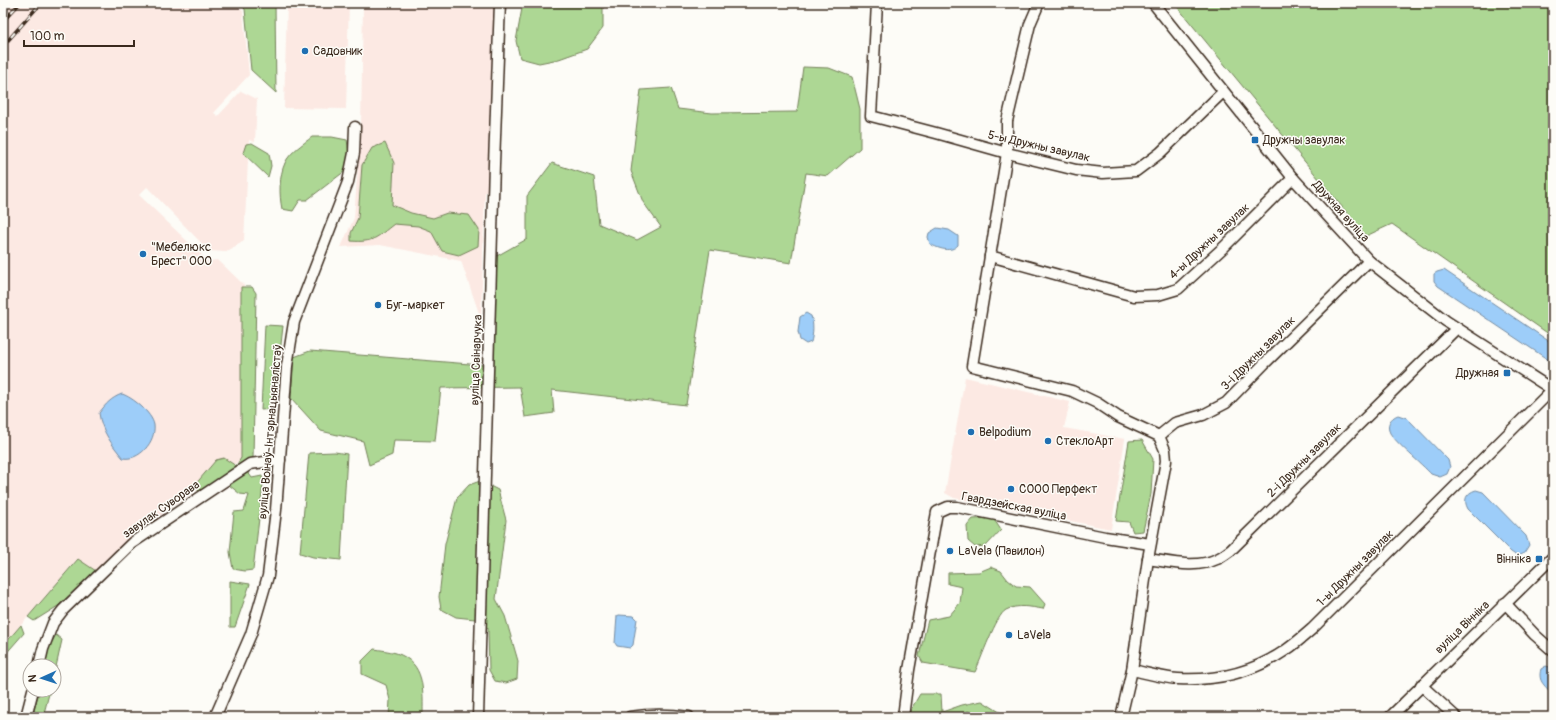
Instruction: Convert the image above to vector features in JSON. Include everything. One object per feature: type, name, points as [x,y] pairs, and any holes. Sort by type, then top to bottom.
[{"type":"street","name":"вуліца Свінарчука","points":[[478,717],[497,229],[500,3]]},
{"type":"street","name":"5-ы Дружны завулак","points":[[877,3],[870,116],[1007,153],[1076,170],[1103,173],[1136,171],[1160,154],[1223,92]]},
{"type":"street","points":[[1039,3],[1030,24],[1007,120],[1007,153],[972,366],[1072,392],[1097,403],[1118,417],[1159,436],[1166,450],[1166,461],[1150,544],[1132,670],[1121,717]]},
{"type":"street","name":"Дружная вуліца","points":[[1153,3],[1293,178],[1369,261],[1457,328],[1553,390]]},
{"type":"street","name":"вуліца Воінаў-Інтэрнацыяналістаў","points":[[215,717],[251,634],[268,576],[276,510],[287,366],[294,322],[348,182],[354,153],[355,126]]},
{"type":"street","name":"4-ы Дружны завулак","points":[[990,256],[1134,296],[1158,295],[1178,289],[1224,247],[1293,178]]},
{"type":"street","name":"3-і Дружны завулак","points":[[1159,436],[1175,423],[1203,415],[1226,403],[1270,357],[1369,261]]},
{"type":"street","name":"2-і Дружны завулак","points":[[1148,558],[1184,564],[1200,563],[1217,560],[1231,550],[1457,328]]},
{"type":"street","name":"1-ы Дружны завулак","points":[[1132,670],[1177,679],[1213,678],[1237,673],[1263,664],[1287,650],[1312,629],[1553,390]]},
{"type":"street","name":"завулак Суворава","points":[[41,658],[53,623],[63,610],[132,543],[250,464],[280,460]]},
{"type":"street","name":"Гвардзейская вуліца","points":[[903,717],[909,670],[937,512],[948,507],[956,507],[1105,537],[1150,544]]},
{"type":"street","name":"вуліца Вінніка","points":[[1390,717],[1553,557]]},
{"type":"street","points":[[1505,604],[1553,651]]},
{"type":"street","points":[[1421,685],[1456,717]]},
{"type":"street","points":[[26,717],[31,698]]},
{"type":"street","points":[[630,717],[663,714],[689,717]]},
{"type":"shaded area","points":[[3,3],[235,3],[243,11],[249,75],[214,113],[218,116],[241,91],[257,99],[255,142],[249,140],[244,241],[226,252],[209,251],[147,187],[139,195],[208,261],[218,260],[244,285],[242,459],[132,535],[96,571],[78,559],[3,646]]},
{"type":"shaded area","points":[[287,3],[349,3],[346,109],[284,108]]},
{"type":"shaded area","points":[[363,3],[500,3],[493,192],[485,192],[481,319],[461,261],[380,245],[341,247],[354,218],[361,127]]},
{"type":"shaded area","points":[[965,377],[1070,402],[1064,428],[1125,439],[1111,529],[954,498],[945,493]]},
{"type":"green space","points":[[239,3],[275,3],[276,93],[251,70],[245,9]]},
{"type":"green space","points":[[523,3],[601,3],[603,5],[603,28],[587,49],[559,59],[539,63],[520,58],[516,41]]},
{"type":"green space","points":[[1174,3],[1553,3],[1553,337],[1392,224],[1366,236]]},
{"type":"green space","points":[[803,67],[829,68],[852,77],[860,109],[860,148],[828,176],[806,173],[791,263],[710,250],[686,405],[552,390],[554,413],[525,417],[520,387],[441,388],[435,441],[394,440],[392,455],[369,465],[363,441],[321,431],[291,398],[294,357],[310,351],[482,365],[486,303],[495,257],[527,239],[527,196],[552,163],[594,177],[599,224],[637,240],[661,227],[643,202],[631,171],[641,90],[671,88],[678,109],[712,113],[797,112]]},
{"type":"green space","points":[[312,137],[332,137],[347,140],[349,153],[345,171],[307,200],[300,200],[293,211],[282,209],[280,186],[285,163],[293,152]]},
{"type":"green space","points":[[252,143],[269,153],[271,166],[268,177],[243,153],[246,144]]},
{"type":"green space","points":[[385,143],[394,163],[392,205],[411,213],[433,218],[447,213],[469,215],[479,230],[478,246],[459,255],[442,251],[431,231],[418,226],[394,224],[379,236],[370,240],[351,241],[351,233],[358,218],[362,165],[372,148]]},
{"type":"green space","points":[[241,287],[252,287],[256,293],[253,459],[247,471],[252,478],[262,476],[263,484],[253,570],[245,571],[233,569],[230,552],[234,512],[244,511],[249,495],[240,494],[229,485],[219,481],[202,494],[194,486],[216,460],[224,458],[236,466],[241,458]]},
{"type":"green space","points":[[265,325],[283,326],[274,409],[261,410]]},
{"type":"green space","points":[[1142,440],[1153,459],[1151,494],[1143,531],[1133,532],[1129,522],[1116,521],[1129,441]]},
{"type":"green space","points":[[335,452],[347,454],[341,560],[313,557],[300,553],[309,453]]},
{"type":"green space","points":[[480,481],[498,490],[506,520],[496,599],[505,616],[518,661],[517,679],[506,683],[495,681],[489,670],[488,628],[475,619],[456,617],[441,609],[439,597],[445,544],[457,498],[469,485]]},
{"type":"green space","points":[[993,518],[1001,530],[986,546],[975,547],[968,541],[967,526],[973,519]]},
{"type":"green space","points":[[78,559],[96,571],[58,606],[34,621],[28,617]]},
{"type":"green space","points":[[991,567],[1001,571],[1008,580],[1016,586],[1030,587],[1045,604],[1043,609],[1024,606],[1006,610],[993,629],[975,672],[923,663],[919,656],[928,620],[949,616],[960,603],[962,587],[948,584],[948,573],[979,572]]},
{"type":"green space","points":[[230,581],[250,584],[235,627],[230,627]]},
{"type":"green space","points":[[21,625],[24,633],[3,657],[3,646]]},
{"type":"green space","points":[[56,635],[62,640],[58,658],[46,658],[49,647]]},
{"type":"green space","points":[[374,649],[396,653],[406,658],[413,664],[421,679],[423,717],[389,717],[390,700],[386,685],[362,674],[362,661]]},
{"type":"green space","points":[[920,694],[941,694],[942,712],[962,705],[982,701],[1006,716],[1026,715],[1025,717],[976,717],[968,711],[961,717],[910,717],[910,711]]},
{"type":"green space","points":[[37,698],[48,698],[43,717],[33,717]]},
{"type":"water","points":[[937,228],[949,230],[958,236],[958,245],[948,250],[941,249],[930,244],[928,237],[929,233]]},
{"type":"water","points":[[1444,270],[1553,344],[1553,363],[1438,286],[1434,281],[1434,274]]},
{"type":"water","points":[[806,313],[811,316],[813,329],[811,342],[806,344],[800,340],[798,332],[800,317]]},
{"type":"water","points":[[122,394],[131,398],[141,406],[150,416],[154,425],[154,431],[149,444],[140,453],[129,458],[123,458],[111,443],[102,425],[99,413],[115,397]]},
{"type":"water","points":[[1398,415],[1407,418],[1448,460],[1450,467],[1447,474],[1440,477],[1431,474],[1393,437],[1388,427],[1391,420]]},
{"type":"water","points":[[1476,490],[1483,492],[1526,536],[1529,545],[1524,553],[1517,556],[1511,552],[1468,509],[1466,506],[1466,497]]},
{"type":"water","points":[[617,616],[634,616],[637,619],[633,645],[630,648],[617,646],[615,643]]},
{"type":"water","points":[[1546,666],[1553,668],[1553,695],[1543,684],[1540,677],[1541,669]]},
{"type":"railway","points":[[3,21],[20,3]]},
{"type":"railway","points":[[3,46],[41,3]]},
{"type":"place","name":"Садовник","points":[[305,51]]},
{"type":"place","name":"Дружны завулак","points":[[1255,140]]},
{"type":"place","name":"\"Мебелюкс Брест\" ООО","points":[[143,254]]},
{"type":"place","name":"Буг-маркет","points":[[378,305]]},
{"type":"place","name":"Дружная","points":[[1507,373]]},
{"type":"place","name":"Belpodium","points":[[971,432]]},
{"type":"place","name":"СтеклоАрт","points":[[1048,441]]},
{"type":"place","name":"СООО Перфект","points":[[1011,489]]},
{"type":"place","name":"LaVela (Павилон)","points":[[950,551]]},
{"type":"place","name":"Вінніка","points":[[1539,559]]},
{"type":"place","name":"LaVela","points":[[1009,635]]}]
